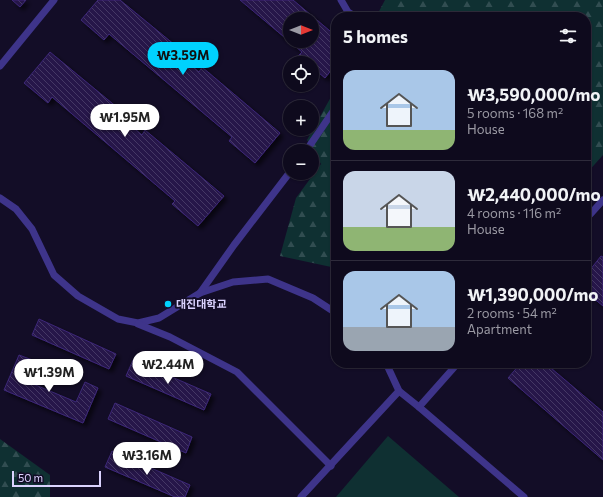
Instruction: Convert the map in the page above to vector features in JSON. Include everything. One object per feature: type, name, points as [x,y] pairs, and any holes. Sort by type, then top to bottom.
[{"type":"lane","points":[[0,66],[54,0]]},
{"type":"lane","points":[[341,0],[348,12]]},
{"type":"lane","points":[[311,144],[331,114]]},
{"type":"lane","points":[[200,293],[234,245],[284,180]]},
{"type":"lane","points":[[1,200],[16,209],[32,229],[54,275],[78,296],[118,319],[138,324],[170,337],[237,372],[331,466]]},
{"type":"lane","points":[[591,213],[603,200]]},
{"type":"lane","points":[[138,324],[159,318],[200,293],[233,282],[268,280],[313,298],[331,310]]},
{"type":"lane","points":[[388,368],[399,391],[524,497]]},
{"type":"lane","points":[[419,407],[454,368]]},
{"type":"lane","points":[[301,497],[399,391]]},
{"type":"green space","points":[[385,0],[603,0],[603,155],[591,168],[591,12],[379,12]]},
{"type":"green space","points":[[331,97],[331,267],[280,256],[296,198],[309,180],[319,180],[319,167],[321,164],[319,161],[319,144],[309,144],[307,140],[309,136],[319,136],[319,118]]},
{"type":"green space","points":[[388,436],[459,497],[336,497]]},
{"type":"green space","points":[[0,439],[50,475],[50,497],[0,497]]},
{"type":"building","points":[[12,0],[26,0],[20,7]]},
{"type":"building","points":[[98,0],[120,0],[181,50],[178,54],[199,72],[202,67],[280,133],[255,163],[229,141],[232,137],[109,34],[104,40],[81,20]]},
{"type":"building","points":[[240,0],[293,0],[307,12],[283,12],[283,36]]},
{"type":"building","points":[[319,22],[331,32],[331,70],[325,78],[319,73],[319,56],[298,56],[302,52],[297,48],[319,48]]},
{"type":"building","points":[[50,52],[124,113],[121,117],[142,135],[145,130],[224,196],[198,226],[172,204],[175,201],[52,97],[48,103],[24,83]]},
{"type":"building","points":[[601,256],[603,257],[603,306],[591,296],[591,269]]},
{"type":"building","points":[[39,319],[116,354],[109,369],[32,335]]},
{"type":"building","points":[[19,355],[35,361],[26,381],[76,402],[85,382],[98,388],[83,423],[4,390]]},
{"type":"building","points":[[133,360],[211,394],[204,410],[126,376]]},
{"type":"building","points":[[517,368],[551,368],[603,412],[603,460],[508,378]]},
{"type":"building","points":[[115,403],[192,437],[186,453],[108,419]]},
{"type":"building","points":[[112,451],[190,485],[185,497],[175,497],[105,467]]},
{"type":"place","name":"대진대학교","points":[[168,304]]}]
